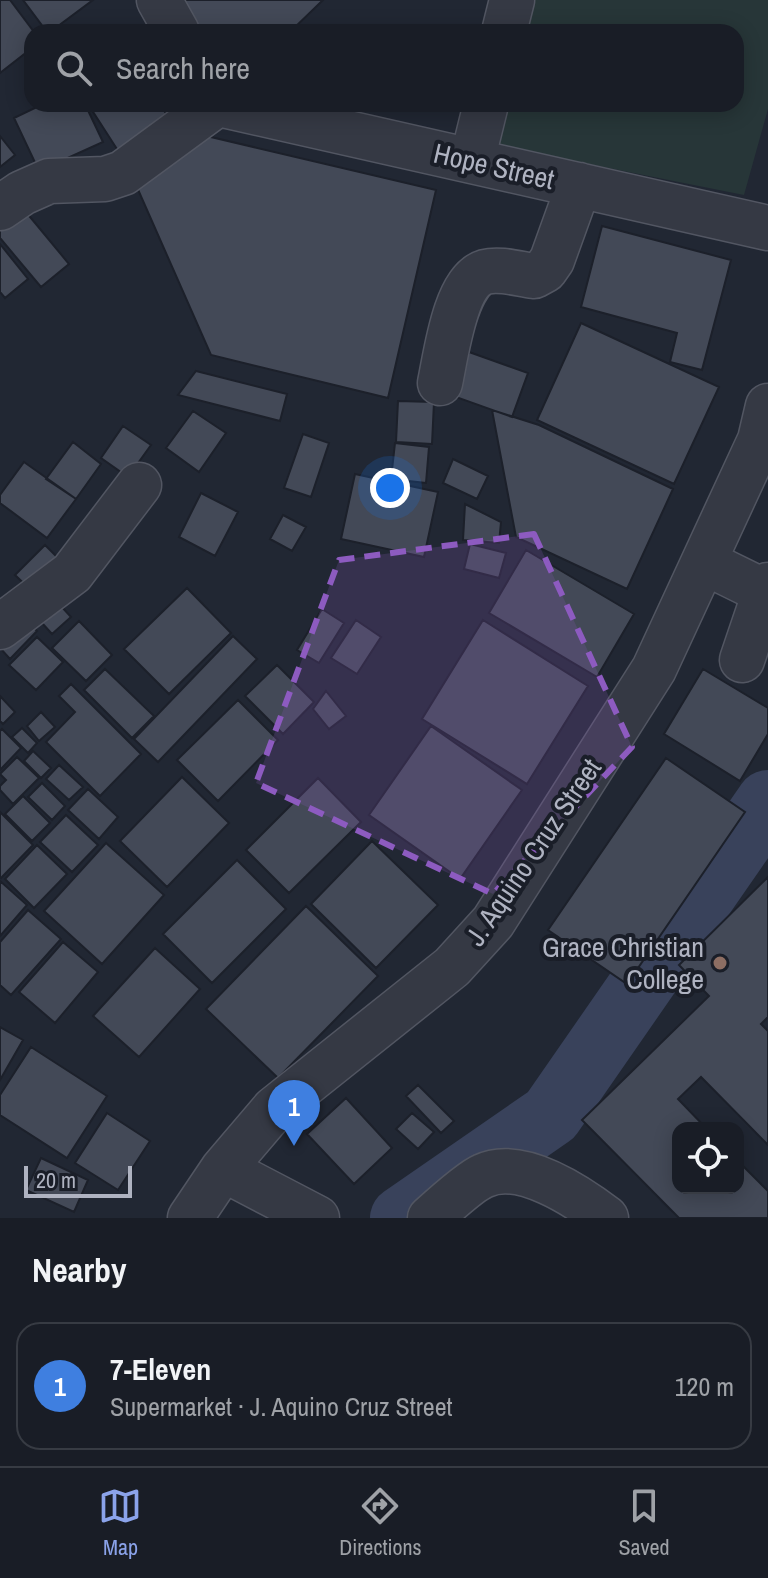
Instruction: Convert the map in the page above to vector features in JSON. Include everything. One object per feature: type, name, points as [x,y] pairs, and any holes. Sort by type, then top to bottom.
[{"type":"street","points":[[159,0],[172,24]]},
{"type":"street","points":[[506,24],[512,0]]},
{"type":"street","points":[[0,208],[22,193],[49,181],[105,179],[123,173],[207,112]]},
{"type":"street","name":"Hope Street","points":[[254,112],[768,228]]},
{"type":"street","points":[[472,161],[484,112]]},
{"type":"street","points":[[440,383],[458,303],[469,282],[483,272],[534,276],[545,270],[552,260],[579,185]]},
{"type":"street","name":"J. Aquino Cruz Street","points":[[190,1218],[223,1169],[274,1109],[452,967],[493,922],[654,669],[760,440],[768,406]]},
{"type":"street","points":[[0,627],[72,573],[139,485]]},
{"type":"street","points":[[704,562],[767,589],[742,660]]},
{"type":"street","points":[[223,1169],[317,1218]]},
{"type":"street","points":[[430,1218],[482,1176],[504,1170],[546,1180],[606,1218]]},
{"type":"highlighted area","points":[[534,534],[632,747],[493,894],[256,783],[339,560]]},
{"type":"shaded area","points":[[516,0],[768,0],[768,109],[744,195],[483,143],[490,112],[744,112],[744,24],[511,24]]},
{"type":"building","points":[[0,0],[10,0],[28,24],[24,24],[24,54],[0,73]]},
{"type":"building","points":[[23,0],[93,0],[61,24],[41,24]]},
{"type":"building","points":[[168,0],[323,0],[298,24],[182,24]]},
{"type":"building","points":[[26,112],[89,112],[103,142],[39,171],[14,118]]},
{"type":"building","points":[[93,112],[165,112],[175,128],[124,160]]},
{"type":"building","points":[[198,134],[436,190],[388,398],[211,355],[136,185]]},
{"type":"building","points":[[0,136],[15,155],[0,167]]},
{"type":"building","points":[[21,206],[69,264],[41,287],[0,238],[0,223]]},
{"type":"building","points":[[602,226],[731,260],[702,370],[670,362],[677,333],[581,307]]},
{"type":"building","points":[[0,244],[28,279],[5,298],[0,292]]},
{"type":"building","points":[[581,323],[719,387],[674,484],[537,420]]},
{"type":"building","points":[[469,352],[528,373],[512,417],[453,396]]},
{"type":"building","points":[[196,371],[287,394],[280,421],[178,395]]},
{"type":"building","points":[[398,401],[434,402],[432,444],[396,442]]},
{"type":"building","points":[[492,410],[539,425],[673,489],[627,589],[516,537]]},
{"type":"building","points":[[193,411],[226,433],[199,472],[166,448]]},
{"type":"building","points":[[123,426],[151,445],[128,477],[101,458]]},
{"type":"building","points":[[303,434],[329,443],[311,497],[284,488]]},
{"type":"building","points":[[73,442],[101,464],[76,499],[46,479]]},
{"type":"building","points":[[395,443],[429,447],[426,483],[391,479]]},
{"type":"building","points":[[453,459],[488,476],[477,499],[443,483]]},
{"type":"building","points":[[24,462],[76,499],[47,538],[0,503],[0,495]]},
{"type":"building","points":[[355,474],[438,492],[424,557],[341,539]]},
{"type":"building","points":[[201,493],[238,512],[215,556],[179,537]]},
{"type":"building","points":[[465,504],[501,522],[499,543],[463,540]]},
{"type":"building","points":[[283,515],[306,527],[292,551],[270,539]]},
{"type":"building","points":[[470,544],[506,553],[499,578],[464,569]]},
{"type":"building","points":[[45,545],[65,565],[35,594],[15,575]]},
{"type":"building","points":[[526,550],[634,614],[597,677],[489,613]]},
{"type":"building","points":[[187,588],[231,633],[169,694],[124,649]]},
{"type":"building","points":[[51,595],[71,617],[52,634],[32,612]]},
{"type":"building","points":[[322,609],[344,623],[319,663],[297,650]]},
{"type":"building","points":[[23,617],[37,631],[10,659],[0,648]]},
{"type":"building","points":[[356,620],[381,637],[357,674],[331,658]]},
{"type":"building","points":[[483,620],[588,686],[527,784],[422,719]]},
{"type":"building","points":[[79,621],[112,655],[86,681],[52,648]]},
{"type":"building","points":[[233,636],[257,659],[158,762],[134,739]]},
{"type":"building","points":[[37,637],[63,662],[36,690],[9,665]]},
{"type":"building","points":[[277,665],[314,702],[283,734],[245,696]]},
{"type":"building","points":[[105,669],[154,716],[132,738],[84,690]]},
{"type":"building","points":[[703,669],[768,708],[768,734],[740,781],[664,734]]},
{"type":"building","points":[[71,684],[141,754],[100,796],[46,742],[75,712],[59,696]]},
{"type":"building","points":[[326,691],[346,716],[329,729],[313,709]]},
{"type":"building","points":[[0,696],[15,712],[3,724],[0,721]]},
{"type":"building","points":[[238,700],[278,740],[218,801],[177,760]]},
{"type":"building","points":[[41,712],[55,727],[39,741],[27,726]]},
{"type":"building","points":[[431,726],[522,790],[460,879],[369,815]]},
{"type":"building","points":[[22,728],[37,743],[28,753],[12,737]]},
{"type":"building","points":[[2,729],[21,748],[0,770],[0,731]]},
{"type":"building","points":[[33,751],[51,768],[41,778],[24,761]]},
{"type":"building","points":[[17,757],[39,778],[13,804],[0,790],[6,780],[0,774]]},
{"type":"building","points":[[666,758],[745,812],[627,984],[548,930]]},
{"type":"building","points":[[59,765],[83,787],[69,800],[46,779]]},
{"type":"building","points":[[182,777],[229,823],[167,887],[120,841]]},
{"type":"building","points":[[318,778],[361,822],[289,893],[246,850]]},
{"type":"building","points":[[42,783],[65,806],[52,820],[28,797]]},
{"type":"building","points":[[88,789],[118,817],[99,839],[68,810]]},
{"type":"building","points":[[23,796],[50,823],[32,841],[5,814]]},
{"type":"building","points":[[0,812],[33,845],[1,878],[0,877]]},
{"type":"building","points":[[66,815],[98,845],[72,872],[40,842]]},
{"type":"building","points":[[372,841],[438,905],[376,968],[311,904]]},
{"type":"building","points":[[106,843],[164,895],[102,964],[44,911]]},
{"type":"building","points":[[37,845],[67,874],[34,908],[5,879]]},
{"type":"building","points":[[237,860],[286,909],[212,983],[163,934]]},
{"type":"building","points":[[768,877],[768,1017],[761,1024],[768,1031],[768,1145],[701,1077],[678,1099],[700,1122],[672,1122],[672,1194],[744,1194],[744,1167],[768,1191],[768,1218],[679,1218],[582,1120],[709,996],[679,965]]},
{"type":"building","points":[[0,881],[27,905],[0,936]]},
{"type":"building","points":[[306,906],[378,976],[278,1078],[206,1009]]},
{"type":"building","points":[[28,910],[61,939],[11,995],[0,985],[0,942]]},
{"type":"building","points":[[63,942],[98,972],[55,1023],[19,992]]},
{"type":"building","points":[[155,948],[200,989],[139,1057],[93,1016]]},
{"type":"building","points":[[0,1027],[23,1040],[0,1080]]},
{"type":"building","points":[[31,1047],[107,1096],[67,1158],[0,1115],[0,1095]]},
{"type":"building","points":[[418,1085],[454,1121],[441,1133],[406,1096]]},
{"type":"building","points":[[346,1098],[392,1148],[354,1184],[307,1134]]},
{"type":"building","points":[[107,1113],[150,1141],[118,1190],[75,1163]]},
{"type":"building","points":[[412,1113],[434,1132],[418,1149],[396,1129]]},
{"type":"building","points":[[41,1158],[88,1180],[74,1212],[26,1190]]},
{"type":"waterway","points":[[402,1218],[551,1115],[768,802]]},
{"type":"place","name":"Grace Christian College","points":[[720,963]]},
{"type":"place","name":"7-Eleven","points":[[294,1146]]}]
